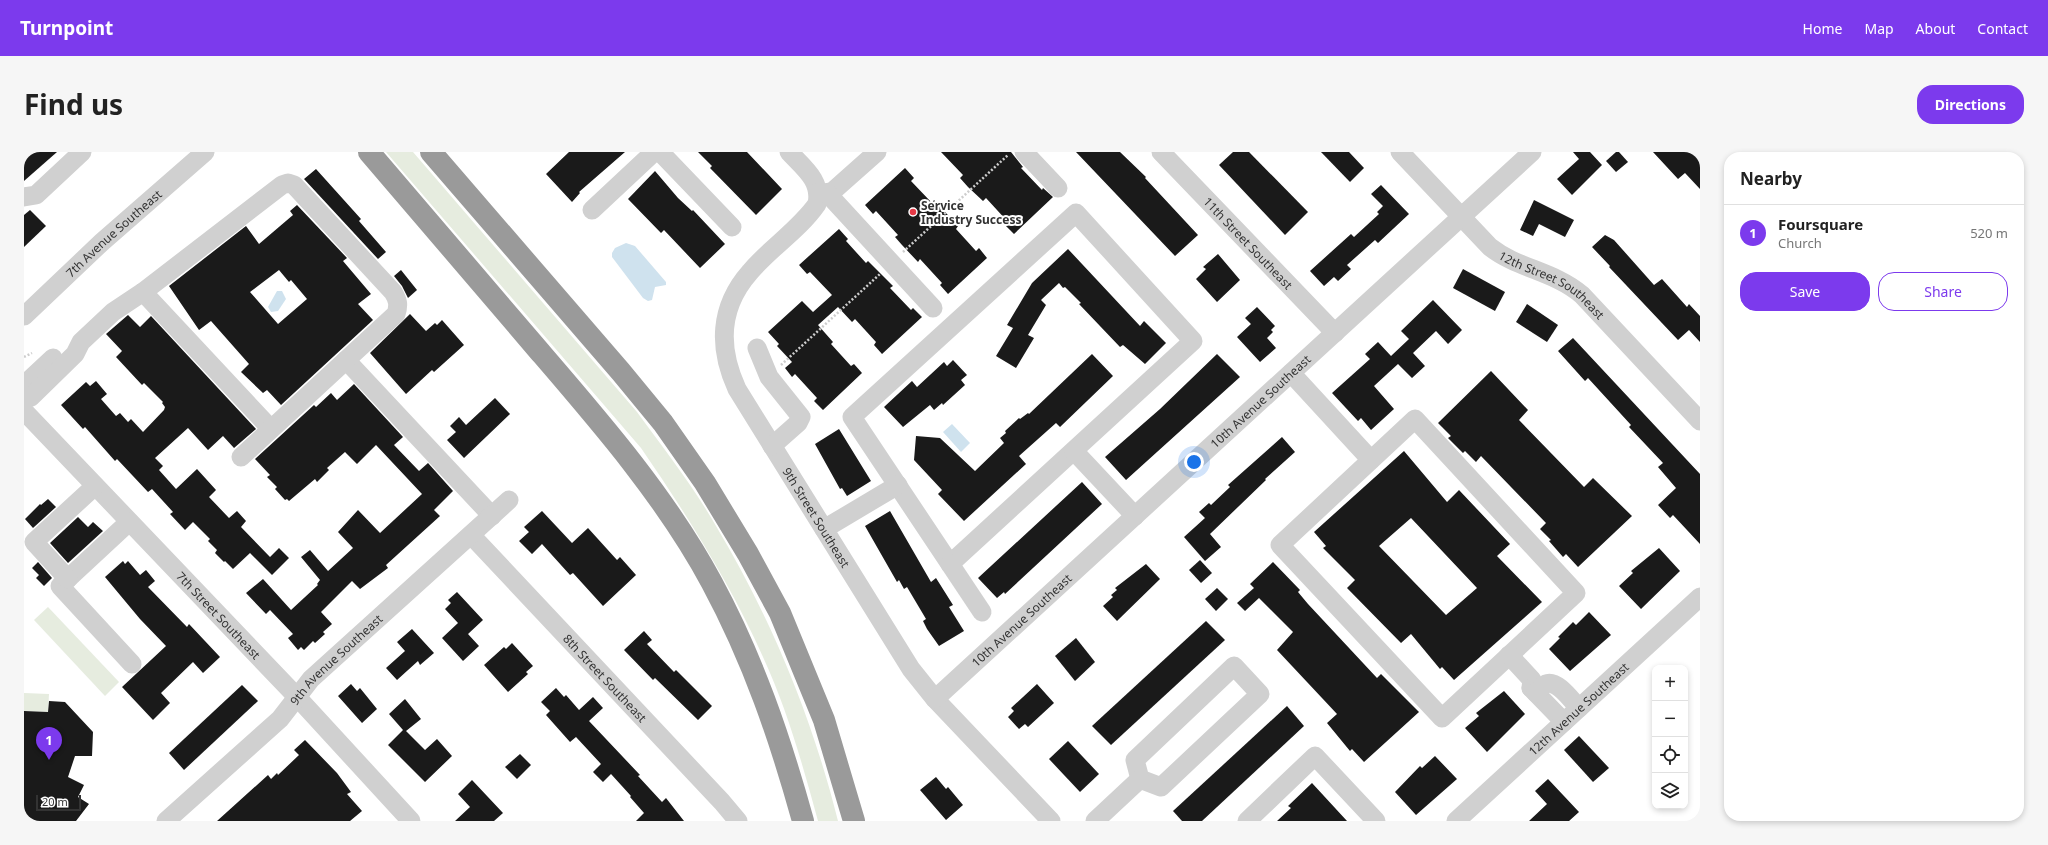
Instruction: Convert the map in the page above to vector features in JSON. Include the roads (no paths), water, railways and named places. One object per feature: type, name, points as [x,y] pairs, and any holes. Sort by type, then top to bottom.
[{"type":"highway","points":[[356,152],[477,279]]},
{"type":"highway","points":[[369,152],[630,459],[670,515],[712,581],[739,636],[769,708],[803,821]]},
{"type":"highway","points":[[432,152],[663,424],[705,483],[748,554],[780,613],[824,720],[854,821]]},
{"type":"highway","points":[[445,152],[511,244]]},
{"type":"street","points":[[24,197],[36,195],[82,152]]},
{"type":"street","name":"7th Avenue Southeast","points":[[24,316],[102,242],[206,152]]},
{"type":"street","points":[[592,210],[654,152]]},
{"type":"street","points":[[660,152],[732,227]]},
{"type":"street","points":[[789,152],[814,178],[823,192],[933,308]]},
{"type":"street","points":[[823,192],[840,186],[877,152]]},
{"type":"street","points":[[1024,152],[1058,188]]},
{"type":"street","name":"12th Street Southeast","points":[[1400,152],[1490,247],[1501,256],[1570,284],[1700,421]]},
{"type":"street","name":"10th Avenue Southeast","points":[[935,699],[1532,152]]},
{"type":"street","name":"11th Street Southeast","points":[[1168,154],[1335,333]]},
{"type":"street","points":[[24,399],[31,397],[75,354],[81,342],[113,312],[143,292],[282,185],[288,183],[294,185],[398,299],[398,306],[396,314],[241,457]]},
{"type":"street","name":"9th Street Southeast","points":[[823,192],[813,210],[750,272],[730,303],[725,319],[725,357],[730,374],[772,446],[907,664],[935,699],[1050,821]]},
{"type":"street","points":[[950,564],[1193,342],[1076,213],[852,417],[898,485],[950,564],[982,612]]},
{"type":"street","points":[[143,292],[271,429]]},
{"type":"street","points":[[24,384],[66,346],[81,342]]},
{"type":"street","points":[[757,348],[769,377],[801,417],[798,423],[772,446]]},
{"type":"street","points":[[346,360],[492,516]]},
{"type":"street","points":[[1291,373],[1372,460]]},
{"type":"street","name":"7th Street Southeast","points":[[24,412],[298,698],[411,821]]},
{"type":"street","points":[[1414,419],[1576,593],[1505,659],[1442,718],[1280,545],[1414,419]]},
{"type":"street","points":[[1074,451],[1134,516]]},
{"type":"street","points":[[824,529],[898,485]]},
{"type":"street","points":[[68,579],[29,539],[95,486]]},
{"type":"street","name":"9th Avenue Southeast","points":[[166,821],[280,719],[298,698],[311,679],[509,500]]},
{"type":"street","points":[[129,522],[60,586],[132,664]]},
{"type":"street","name":"8th Street Southeast","points":[[471,535],[717,796],[738,821]]},
{"type":"street","name":"12th Avenue Southeast","points":[[1458,820],[1700,597]]},
{"type":"street","points":[[1505,659],[1523,688],[1534,690],[1564,722]]},
{"type":"street","points":[[1234,666],[1260,694],[1161,787],[1140,779],[1134,760],[1234,666]]},
{"type":"street","points":[[1534,690],[1545,684],[1552,684],[1561,690],[1579,708]]},
{"type":"street","points":[[1246,821],[1315,756],[1376,821]]},
{"type":"street","points":[[1095,821],[1140,779]]},
{"type":"water","points":[[626,243],[635,246],[666,282],[666,285],[655,287],[652,300],[648,301],[643,298],[612,257],[612,253],[615,248]]},
{"type":"water","points":[[277,291],[282,291],[286,299],[278,311],[271,312],[268,307]]},
{"type":"water","points":[[952,424],[970,443],[961,452],[943,432]]},
{"type":"place","name":"Service Industry Success","points":[[913,212]]},
{"type":"place","name":"Foursquare","points":[[49,760]]}]
